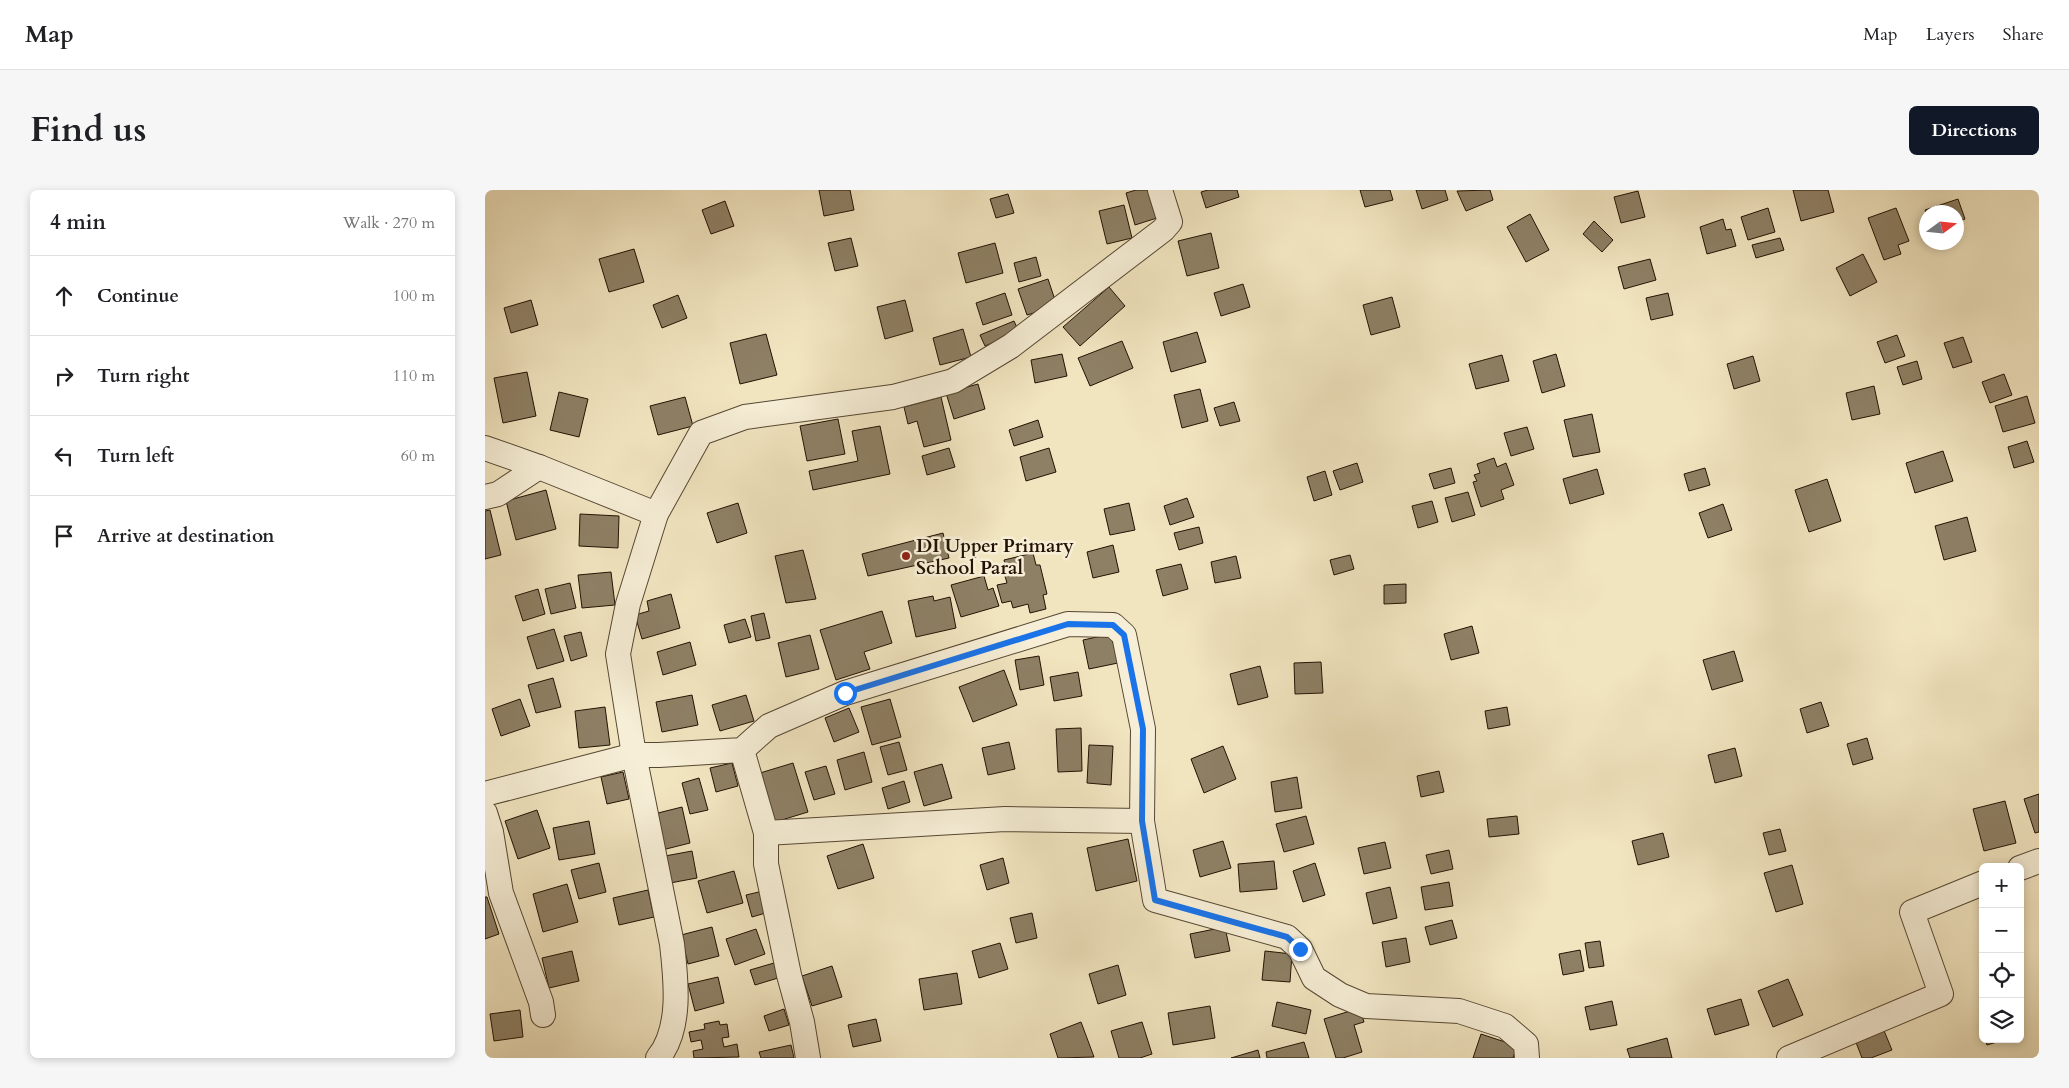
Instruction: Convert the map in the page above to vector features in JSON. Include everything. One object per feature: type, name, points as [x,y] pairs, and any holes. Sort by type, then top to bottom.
[{"type":"street","points":[[657,1058],[663,1052],[675,1018],[675,972],[672,944],[634,754],[618,654],[628,604],[656,514],[701,433],[745,417],[893,397],[953,381],[1011,346],[1163,230],[1170,222],[1160,190]]},
{"type":"street","points":[[485,448],[539,466],[656,514]]},
{"type":"street","points":[[485,497],[498,494],[539,466]]},
{"type":"street","points":[[485,794],[634,754],[659,755],[742,750],[769,726],[845,693],[1068,624],[1113,625],[1124,635],[1143,729],[1142,821],[1155,900],[1287,937],[1300,949],[1315,978],[1340,996],[1366,1006],[1459,1011],[1505,1026],[1526,1044],[1527,1058]]},
{"type":"street","points":[[742,750],[766,833],[766,864],[789,975],[802,1022],[808,1058]]},
{"type":"street","points":[[485,813],[491,832],[501,893],[541,1002],[543,1015]]},
{"type":"street","points":[[766,833],[1005,819],[1142,821]]},
{"type":"street","points":[[2024,867],[2039,861]]},
{"type":"street","points":[[1789,1058],[1941,994],[1912,912],[1979,885]]},
{"type":"building","points":[[819,190],[850,190],[854,210],[824,216]]},
{"type":"building","points":[[1136,190],[1153,190],[1160,217],[1135,225],[1126,193]]},
{"type":"building","points":[[1208,190],[1237,190],[1239,197],[1206,208],[1201,192]]},
{"type":"building","points":[[1360,190],[1390,190],[1393,200],[1365,207]]},
{"type":"building","points":[[1416,190],[1445,190],[1448,200],[1422,209]]},
{"type":"building","points":[[1490,190],[1493,200],[1466,211],[1457,191]]},
{"type":"building","points":[[1793,190],[1828,190],[1834,212],[1801,221]]},
{"type":"building","points":[[1638,191],[1645,217],[1621,223],[1614,197]]},
{"type":"building","points":[[1008,194],[1014,213],[996,218],[990,199]]},
{"type":"building","points":[[1958,199],[1960,205],[1940,205]]},
{"type":"building","points":[[725,201],[734,226],[711,234],[702,210]]},
{"type":"building","points":[[1124,205],[1132,238],[1107,244],[1099,211]]},
{"type":"building","points":[[1768,208],[1775,232],[1748,240],[1741,217]]},
{"type":"building","points":[[1896,208],[1909,241],[1898,245],[1901,254],[1884,260],[1868,218]]},
{"type":"building","points":[[1530,214],[1549,250],[1526,262],[1507,227]]},
{"type":"building","points":[[1723,219],[1726,230],[1731,229],[1736,246],[1707,254],[1700,227]]},
{"type":"building","points":[[1594,221],[1613,240],[1602,252],[1583,234]]},
{"type":"building","points":[[1211,233],[1219,268],[1187,276],[1178,241]]},
{"type":"building","points":[[851,238],[858,266],[835,271],[828,243]]},
{"type":"building","points":[[1780,238],[1784,250],[1756,258],[1752,245]]},
{"type":"building","points":[[995,243],[1003,273],[966,283],[958,253]]},
{"type":"building","points":[[634,249],[644,282],[609,292],[599,259]]},
{"type":"building","points":[[1863,254],[1877,282],[1850,296],[1836,268]]},
{"type":"building","points":[[1036,257],[1041,276],[1019,282],[1014,263]]},
{"type":"building","points":[[1650,259],[1656,280],[1624,289],[1618,267]]},
{"type":"building","points":[[1048,279],[1057,306],[1027,315],[1018,289]]},
{"type":"building","points":[[1243,284],[1250,307],[1221,316],[1214,293]]},
{"type":"building","points":[[1109,287],[1125,306],[1080,346],[1063,327]]},
{"type":"building","points":[[1005,293],[1012,315],[983,325],[976,303]]},
{"type":"building","points":[[1668,293],[1673,315],[1651,320],[1646,298]]},
{"type":"building","points":[[678,295],[687,318],[662,328],[653,305]]},
{"type":"building","points":[[1392,297],[1400,327],[1371,335],[1363,305]]},
{"type":"building","points":[[531,300],[538,325],[511,333],[504,308]]},
{"type":"building","points":[[905,300],[913,331],[885,339],[877,307]]},
{"type":"building","points":[[1014,321],[1019,332],[985,346],[980,335]]},
{"type":"building","points":[[963,329],[971,357],[940,365],[933,338]]},
{"type":"building","points":[[1197,332],[1206,362],[1171,372],[1163,342]]},
{"type":"building","points":[[766,334],[777,375],[740,384],[730,343]]},
{"type":"building","points":[[1897,335],[1905,356],[1885,363],[1877,342]]},
{"type":"building","points":[[1963,337],[1972,362],[1953,368],[1944,343]]},
{"type":"building","points":[[1122,341],[1133,368],[1090,386],[1078,358]]},
{"type":"building","points":[[1062,354],[1067,376],[1035,383],[1031,360]]},
{"type":"building","points":[[1556,354],[1565,386],[1542,393],[1533,361]]},
{"type":"building","points":[[1502,355],[1509,381],[1476,389],[1469,364]]},
{"type":"building","points":[[1753,356],[1760,381],[1734,389],[1727,364]]},
{"type":"building","points":[[1917,361],[1922,379],[1903,385],[1897,367]]},
{"type":"building","points":[[527,372],[536,416],[503,423],[494,378]]},
{"type":"building","points":[[2004,374],[2012,395],[1990,403],[1982,382]]},
{"type":"building","points":[[978,384],[985,409],[954,419],[946,393]]},
{"type":"building","points":[[1874,386],[1880,414],[1852,420],[1846,393]]},
{"type":"building","points":[[1200,389],[1208,421],[1182,428],[1174,395]]},
{"type":"building","points":[[559,392],[588,399],[579,437],[550,430]]},
{"type":"building","points":[[2027,396],[2035,423],[2003,432],[1995,406]]},
{"type":"building","points":[[685,397],[693,426],[658,435],[650,406]]},
{"type":"building","points":[[941,397],[951,440],[924,447],[917,421],[908,424],[904,407]]},
{"type":"building","points":[[1234,402],[1240,421],[1220,426],[1214,408]]},
{"type":"building","points":[[1592,414],[1600,452],[1573,457],[1564,420]]},
{"type":"building","points":[[838,419],[845,454],[807,461],[800,426]]},
{"type":"building","points":[[1038,420],[1043,437],[1014,446],[1009,430]]},
{"type":"building","points":[[880,426],[890,474],[813,490],[809,471],[858,461],[852,431]]},
{"type":"building","points":[[1527,427],[1534,449],[1511,456],[1504,433]]},
{"type":"building","points":[[2027,441],[2034,462],[2014,468],[2008,447]]},
{"type":"building","points":[[949,448],[955,467],[927,475],[922,456]]},
{"type":"building","points":[[1049,448],[1056,472],[1026,481],[1020,457]]},
{"type":"building","points":[[1943,451],[1953,481],[1915,493],[1906,463]]},
{"type":"building","points":[[1494,458],[1497,467],[1506,463],[1514,485],[1501,490],[1504,499],[1481,507],[1473,482],[1477,481],[1474,475],[1480,473],[1477,464]]},
{"type":"building","points":[[1357,463],[1363,482],[1340,490],[1333,471]]},
{"type":"building","points":[[1451,468],[1455,483],[1434,489],[1429,474]]},
{"type":"building","points":[[1705,468],[1710,485],[1689,491],[1684,474]]},
{"type":"building","points":[[1597,469],[1604,494],[1570,504],[1563,479]]},
{"type":"building","points":[[1325,471],[1332,495],[1314,501],[1307,477]]},
{"type":"building","points":[[1827,479],[1841,521],[1809,532],[1795,490]]},
{"type":"building","points":[[546,490],[556,529],[516,540],[506,501]]},
{"type":"building","points":[[1468,492],[1475,515],[1452,522],[1445,498]]},
{"type":"building","points":[[1187,498],[1194,517],[1170,525],[1164,506]]},
{"type":"building","points":[[1432,501],[1438,522],[1418,528],[1412,506]]},
{"type":"building","points":[[738,503],[747,533],[717,543],[707,513]]},
{"type":"building","points":[[1129,503],[1135,530],[1110,535],[1104,509]]},
{"type":"building","points":[[1723,504],[1732,530],[1708,538],[1699,513]]},
{"type":"building","points":[[490,510],[501,555],[485,559],[485,511]]},
{"type":"building","points":[[580,514],[619,516],[618,548],[579,546]]},
{"type":"building","points":[[1967,517],[1976,551],[1944,560],[1935,526]]},
{"type":"building","points":[[1199,527],[1203,543],[1179,550],[1174,533]]},
{"type":"building","name":"DI Upper Primary School Paral","points":[[943,533],[949,558],[868,576],[862,554]]},
{"type":"building","points":[[1113,545],[1119,572],[1093,578],[1087,552]]},
{"type":"building","points":[[803,550],[816,599],[786,603],[775,556]]},
{"type":"building","points":[[1033,553],[1036,565],[1040,565],[1047,594],[1043,595],[1046,609],[1030,613],[1028,604],[1013,608],[1011,601],[1002,603],[997,585],[1007,583],[1004,573],[1007,572],[1004,560]]},
{"type":"building","points":[[1350,555],[1354,569],[1334,575],[1330,560]]},
{"type":"building","points":[[1236,556],[1241,578],[1215,583],[1211,562]]},
{"type":"building","points":[[1181,564],[1188,589],[1163,596],[1156,570]]},
{"type":"building","points":[[611,572],[615,605],[582,608],[578,575]]},
{"type":"building","points":[[984,576],[988,590],[993,588],[999,606],[961,617],[951,585]]},
{"type":"building","points":[[570,583],[576,608],[551,614],[545,589]]},
{"type":"building","points":[[1406,584],[1406,603],[1384,604],[1384,585]]},
{"type":"building","points":[[538,589],[545,614],[523,621],[515,596]]},
{"type":"building","points":[[671,594],[680,628],[642,639],[635,615],[649,611],[647,601]]},
{"type":"building","points":[[933,596],[934,601],[950,597],[956,628],[916,637],[908,601]]},
{"type":"building","points":[[882,611],[892,643],[864,652],[870,669],[836,680],[820,630]]},
{"type":"building","points":[[764,613],[770,638],[756,641],[751,616]]},
{"type":"building","points":[[745,619],[751,637],[729,643],[724,625]]},
{"type":"building","points":[[1472,626],[1479,653],[1451,660],[1444,634]]},
{"type":"building","points":[[554,629],[564,661],[537,669],[527,637]]},
{"type":"building","points":[[581,632],[587,656],[571,661],[564,636]]},
{"type":"building","points":[[1111,634],[1118,663],[1089,669],[1083,640]]},
{"type":"building","points":[[810,635],[819,669],[786,677],[778,643]]},
{"type":"building","points":[[690,642],[696,665],[663,675],[657,652]]},
{"type":"building","points":[[1734,651],[1743,681],[1712,690],[1703,660]]},
{"type":"building","points":[[1039,656],[1044,685],[1020,690],[1015,660]]},
{"type":"building","points":[[1321,662],[1323,693],[1295,694],[1294,663]]},
{"type":"building","points":[[1260,666],[1268,697],[1238,705],[1230,674]]},
{"type":"building","points":[[1004,670],[1017,705],[973,722],[959,687]]},
{"type":"building","points":[[1078,672],[1082,696],[1054,701],[1050,677]]},
{"type":"building","points":[[553,678],[561,707],[536,713],[528,685]]},
{"type":"building","points":[[692,695],[698,725],[662,732],[656,702]]},
{"type":"building","points":[[746,695],[754,721],[720,731],[712,705]]},
{"type":"building","points":[[520,699],[530,726],[501,736],[492,709]]},
{"type":"building","points":[[890,699],[901,737],[872,745],[861,707]]},
{"type":"building","points":[[1821,702],[1829,726],[1807,733],[1800,709]]},
{"type":"building","points":[[605,707],[610,745],[579,748],[575,711]]},
{"type":"building","points":[[1507,707],[1510,725],[1488,729],[1485,711]]},
{"type":"building","points":[[849,708],[859,732],[834,742],[825,718]]},
{"type":"building","points":[[1081,728],[1082,771],[1058,772],[1056,729]]},
{"type":"building","points":[[1867,738],[1873,759],[1853,765],[1847,744]]},
{"type":"building","points":[[899,742],[907,770],[888,775],[880,747]]},
{"type":"building","points":[[1009,742],[1015,769],[988,775],[982,748]]},
{"type":"building","points":[[1089,745],[1113,746],[1111,785],[1087,783]]},
{"type":"building","points":[[1223,746],[1236,779],[1204,793],[1191,759]]},
{"type":"building","points":[[1735,748],[1742,776],[1715,783],[1708,755]]},
{"type":"building","points":[[864,752],[872,782],[845,790],[837,760]]},
{"type":"building","points":[[732,763],[738,786],[716,792],[710,768]]},
{"type":"building","points":[[793,763],[808,812],[775,822],[760,773]]},
{"type":"building","points":[[942,764],[952,798],[924,806],[914,772]]},
{"type":"building","points":[[826,766],[835,794],[814,800],[805,772]]},
{"type":"building","points":[[1439,771],[1444,792],[1421,797],[1417,776]]},
{"type":"building","points":[[623,772],[629,799],[607,804],[601,777]]},
{"type":"building","points":[[1297,777],[1302,808],[1275,812],[1271,782]]},
{"type":"building","points":[[699,778],[708,810],[690,814],[682,783]]},
{"type":"building","points":[[904,781],[910,802],[888,809],[882,788]]},
{"type":"building","points":[[2039,794],[2039,832],[2035,833],[2024,799]]},
{"type":"building","points":[[2005,801],[2016,843],[1984,851],[1973,809]]},
{"type":"building","points":[[682,807],[690,843],[662,850],[654,814]]},
{"type":"building","points":[[537,810],[550,848],[518,859],[505,821]]},
{"type":"building","points":[[1306,816],[1314,844],[1284,852],[1276,824]]},
{"type":"building","points":[[1517,816],[1519,834],[1489,837],[1487,819]]},
{"type":"building","points":[[589,821],[595,854],[559,860],[553,828]]},
{"type":"building","points":[[1780,829],[1786,851],[1769,855],[1763,833]]},
{"type":"building","points":[[1663,833],[1669,857],[1638,865],[1632,841]]},
{"type":"building","points":[[1128,839],[1137,881],[1096,891],[1087,848]]},
{"type":"building","points":[[1223,841],[1231,868],[1200,877],[1193,850]]},
{"type":"building","points":[[1385,842],[1391,868],[1364,874],[1358,848]]},
{"type":"building","points":[[863,844],[874,878],[838,889],[827,856]]},
{"type":"building","points":[[1449,850],[1453,869],[1431,874],[1426,855]]},
{"type":"building","points":[[692,851],[697,878],[670,883],[665,856]]},
{"type":"building","points":[[1003,858],[1009,883],[987,890],[980,865]]},
{"type":"building","points":[[1274,861],[1277,889],[1240,892],[1238,864]]},
{"type":"building","points":[[599,863],[606,892],[579,899],[571,870]]},
{"type":"building","points":[[1315,863],[1325,895],[1303,902],[1293,871]]},
{"type":"building","points":[[1792,865],[1803,904],[1776,912],[1764,873]]},
{"type":"building","points":[[734,871],[743,903],[707,913],[698,881]]},
{"type":"building","points":[[1449,882],[1453,906],[1425,910],[1421,887]]},
{"type":"building","points":[[567,884],[578,922],[543,932],[533,894]]},
{"type":"building","points":[[1390,887],[1397,918],[1373,924],[1366,893]]},
{"type":"building","points":[[648,890],[654,917],[619,925],[613,898]]},
{"type":"building","points":[[763,891],[769,912],[752,917],[746,895]]},
{"type":"building","points":[[485,897],[487,897],[499,934],[485,939]]},
{"type":"building","points":[[1032,913],[1037,938],[1016,943],[1010,918]]},
{"type":"building","points":[[1452,920],[1457,938],[1430,945],[1425,927]]},
{"type":"building","points":[[712,927],[719,956],[688,964],[681,935]]},
{"type":"building","points":[[1225,927],[1230,951],[1195,958],[1190,934]]},
{"type":"building","points":[[756,929],[765,954],[735,965],[726,939]]},
{"type":"building","points":[[1406,938],[1410,962],[1386,967],[1382,942]]},
{"type":"building","points":[[1600,941],[1604,966],[1589,968],[1585,943]]},
{"type":"building","points":[[1000,943],[1008,969],[979,978],[972,951]]},
{"type":"building","points":[[1580,950],[1584,971],[1563,975],[1559,954]]},
{"type":"building","points":[[572,951],[579,981],[549,988],[542,958]]},
{"type":"building","points":[[1265,951],[1292,954],[1290,982],[1262,980]]},
{"type":"building","points":[[774,963],[778,978],[755,985],[750,970]]},
{"type":"building","points":[[1118,965],[1126,995],[1098,1004],[1089,974]]},
{"type":"building","points":[[832,966],[842,997],[812,1006],[802,976]]},
{"type":"building","points":[[957,973],[962,1004],[924,1010],[919,979]]},
{"type":"building","points":[[718,977],[724,1003],[695,1011],[688,984]]},
{"type":"building","points":[[1788,979],[1803,1015],[1773,1027],[1758,991]]},
{"type":"building","points":[[1741,999],[1749,1025],[1715,1035],[1707,1009]]},
{"type":"building","points":[[1612,1001],[1617,1025],[1590,1030],[1585,1007]]},
{"type":"building","points":[[1277,1002],[1311,1010],[1306,1034],[1272,1026]]},
{"type":"building","points":[[1210,1006],[1215,1038],[1173,1045],[1168,1013]]},
{"type":"building","points":[[1360,1008],[1364,1022],[1354,1025],[1362,1052],[1343,1058],[1336,1058],[1324,1019]]},
{"type":"building","points":[[784,1009],[789,1025],[769,1031],[764,1016]]},
{"type":"building","points":[[520,1010],[523,1037],[494,1041],[490,1014]]},
{"type":"building","points":[[876,1019],[881,1041],[853,1047],[848,1025]]},
{"type":"building","points":[[719,1021],[720,1025],[727,1024],[729,1037],[722,1038],[724,1047],[737,1044],[739,1057],[694,1058],[693,1051],[703,1049],[701,1040],[691,1042],[689,1032],[705,1029],[704,1024]]},
{"type":"building","points":[[1880,1021],[1892,1050],[1871,1058],[1862,1058],[1852,1032]]},
{"type":"building","points":[[1081,1022],[1094,1057],[1058,1058],[1050,1034]]},
{"type":"building","points":[[1142,1022],[1152,1054],[1140,1058],[1119,1058],[1111,1031]]},
{"type":"building","points":[[1481,1034],[1517,1046],[1513,1058],[1473,1058]]},
{"type":"building","points":[[1667,1038],[1672,1058],[1630,1058],[1627,1049]]},
{"type":"building","points":[[1304,1042],[1309,1058],[1267,1058],[1266,1052]]},
{"type":"building","points":[[791,1045],[794,1058],[761,1058],[759,1052]]},
{"type":"building","points":[[1258,1050],[1260,1058],[1231,1058]]},
{"type":"place","name":"DI Upper Primary School Paral","points":[[906,556]]},
{"type":"route","points":[[845,693],[1068,624],[1113,625],[1124,635],[1143,729],[1142,821],[1155,900],[1287,937],[1300,949]]}]
